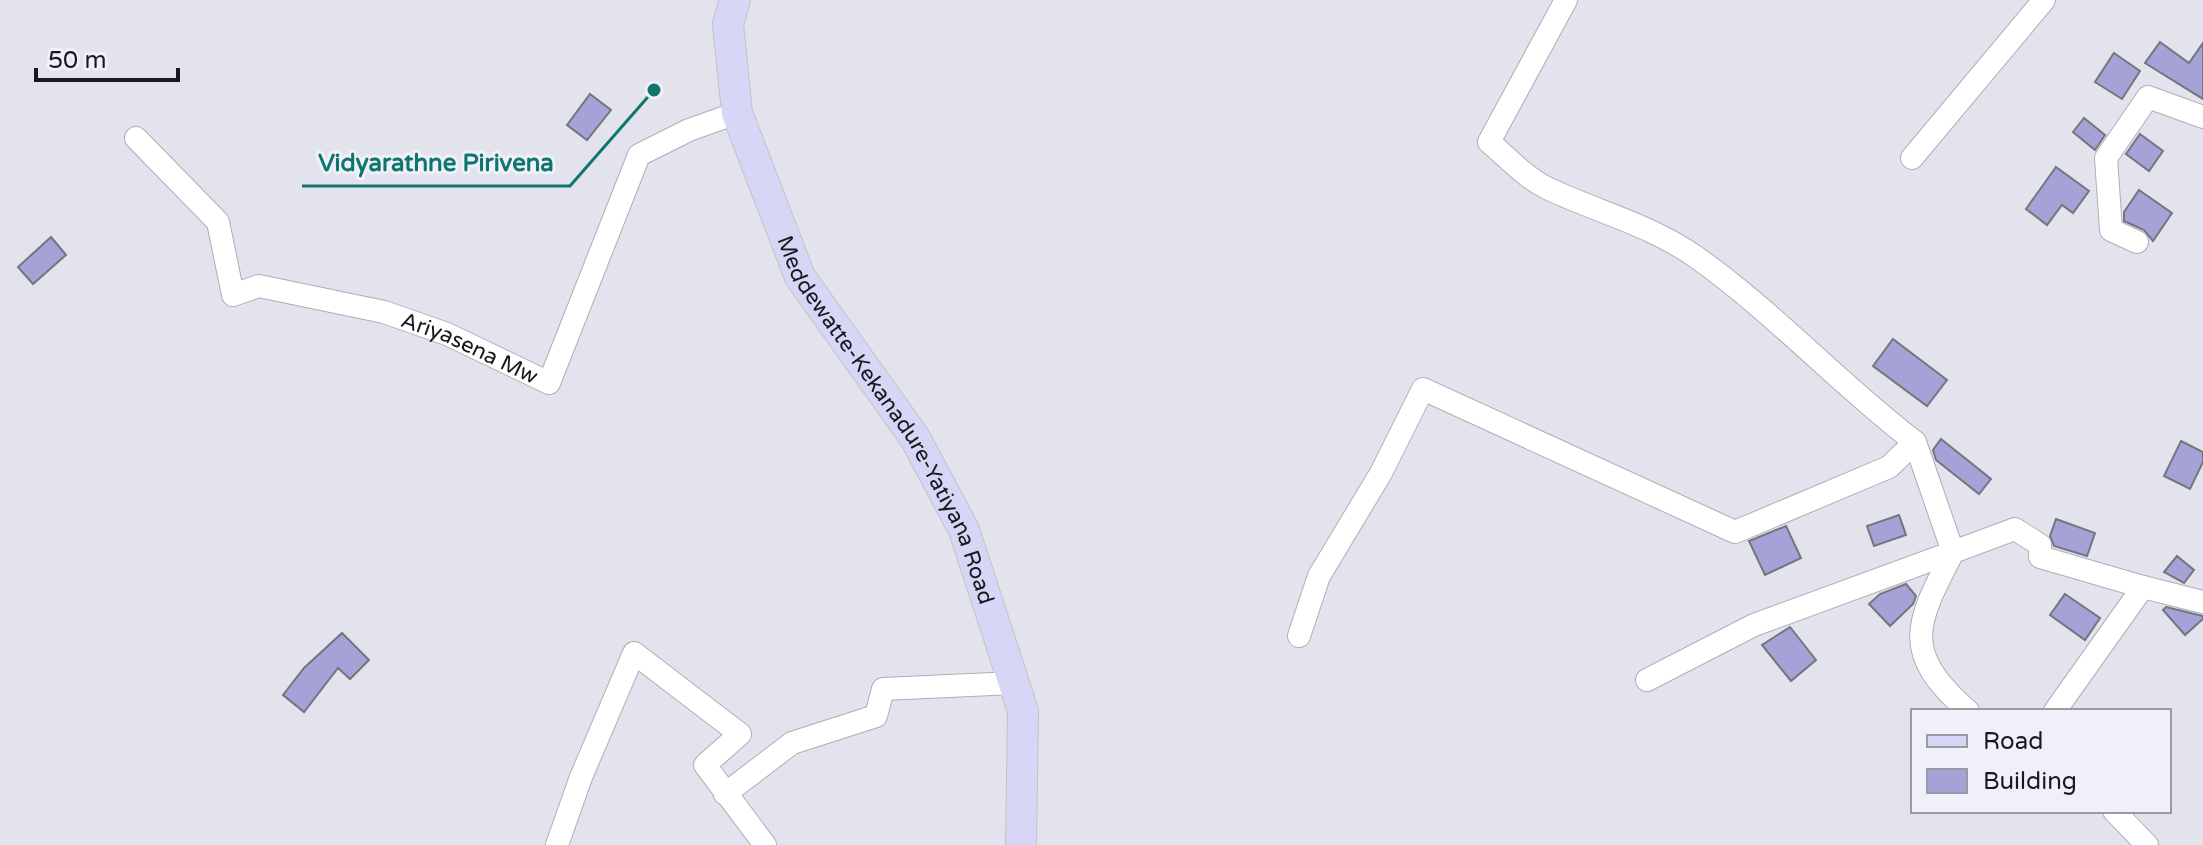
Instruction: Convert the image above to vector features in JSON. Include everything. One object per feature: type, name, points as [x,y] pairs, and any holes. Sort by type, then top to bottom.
[{"type":"main road","name":"Meddewatte-Kekanadure-Yatiyana Road","points":[[735,0],[728,24],[737,113],[800,277],[915,438],[964,530],[1023,711],[1021,845]]},
{"type":"street","points":[[1566,0],[1489,142],[1543,186],[1653,229],[1694,256],[1763,308],[1869,407],[1915,442],[1953,552],[1923,617],[1921,654],[1939,686],[1966,709]]},
{"type":"street","points":[[1912,158],[2044,0]]},
{"type":"street","points":[[2137,242],[2111,230],[2106,158],[2148,97],[2203,117]]},
{"type":"street","name":"Ariyasena Mw","points":[[136,138],[218,222],[233,295],[259,286],[384,312],[447,334],[549,383],[639,155],[689,130],[737,113]]},
{"type":"street","points":[[1299,636],[1319,576],[1381,473],[1423,389],[1735,532],[1889,467],[1915,442]]},
{"type":"street","points":[[1647,680],[1754,625],[2015,529],[2040,545],[2040,557],[2203,602]]},
{"type":"street","points":[[2056,709],[2143,587]]},
{"type":"street","points":[[557,845],[581,777],[634,653],[740,734],[705,765],[765,845]]},
{"type":"street","points":[[725,794],[792,743],[876,716],[883,689],[1014,683]]},
{"type":"street","points":[[2116,813],[2147,845]]},
{"type":"building","points":[[2160,42],[2189,63],[2203,43],[2203,99],[2145,63]]},
{"type":"building","points":[[2114,53],[2140,71],[2122,99],[2095,82]]},
{"type":"building","points":[[590,94],[611,110],[587,140],[567,125]]},
{"type":"building","points":[[2084,118],[2105,135],[2095,150],[2073,132]]},
{"type":"building","points":[[2140,134],[2163,151],[2149,171],[2126,154]]},
{"type":"building","points":[[2056,167],[2089,191],[2073,213],[2062,205],[2047,225],[2026,209]]},
{"type":"building","points":[[2139,190],[2172,213],[2153,241],[2144,230],[2124,221],[2124,212]]},
{"type":"building","points":[[51,237],[66,255],[33,284],[18,267]]},
{"type":"building","points":[[1893,339],[1947,380],[1927,406],[1873,366]]},
{"type":"building","points":[[1941,439],[1991,479],[1979,494],[1936,460],[1933,450]]},
{"type":"building","points":[[2181,441],[2203,452],[2203,462],[2190,489],[2164,476]]},
{"type":"building","points":[[1899,515],[1906,535],[1874,546],[1867,526]]},
{"type":"building","points":[[2056,519],[2095,533],[2087,556],[2054,546],[2050,536]]},
{"type":"building","points":[[1786,526],[1801,558],[1765,575],[1749,541]]},
{"type":"building","points":[[2177,556],[2194,570],[2184,583],[2164,572]]},
{"type":"building","points":[[1906,584],[1916,596],[1913,604],[1890,626],[1869,604],[1880,594]]},
{"type":"building","points":[[2065,594],[2100,618],[2085,640],[2050,615]]},
{"type":"building","points":[[2166,607],[2203,616],[2203,619],[2185,635],[2163,610]]},
{"type":"building","points":[[1790,627],[1816,660],[1791,681],[1762,645]]},
{"type":"building","points":[[342,633],[369,660],[350,679],[338,668],[304,712],[283,695],[304,668]]},
{"type":"place","name":"Vidyarathne Pirivena","points":[[654,90]]}]
